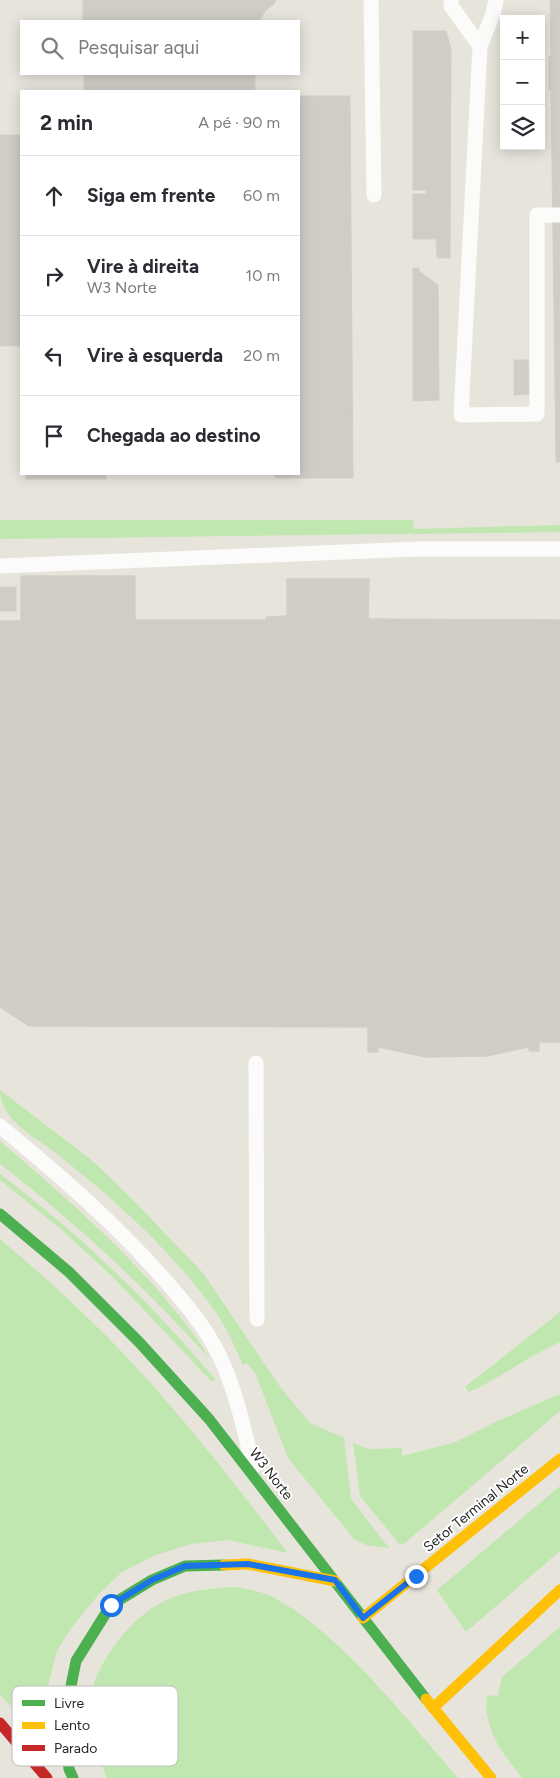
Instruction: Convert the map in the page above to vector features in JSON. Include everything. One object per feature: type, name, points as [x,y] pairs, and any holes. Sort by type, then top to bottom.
[{"type":"main road","name":"W3 Norte","points":[[0,1214],[69,1272],[139,1342],[209,1419],[433,1708],[491,1778]]},
{"type":"main road","name":"Setor Terminal Norte","points":[[363,1618],[560,1459]]},
{"type":"main road","points":[[71,1686],[76,1661],[111,1605],[152,1580],[185,1566],[248,1564],[335,1580]]},
{"type":"main road","points":[[433,1708],[560,1590]]},
{"type":"main road","points":[[0,1723],[12,1737]]},
{"type":"main road","points":[[37,1766],[47,1778]]},
{"type":"main road","points":[[69,1766],[73,1778]]},
{"type":"lane","points":[[371,0],[374,195]]},
{"type":"lane","points":[[451,0],[451,6],[480,46]]},
{"type":"lane","points":[[496,0],[493,14],[480,46],[461,415],[537,414],[537,215],[560,215]]},
{"type":"lane","points":[[0,566],[417,549],[560,549]]},
{"type":"lane","points":[[256,1063],[257,1319]]},
{"type":"lane","points":[[0,1126],[60,1175],[133,1243],[192,1312],[219,1355],[238,1406],[255,1476]]},
{"type":"green space","points":[[0,520],[413,520],[414,529],[560,525],[560,532],[0,539]]},
{"type":"green space","points":[[0,1090],[94,1162],[136,1203],[203,1273],[281,1388],[310,1423],[344,1438],[351,1499],[389,1548],[366,1545],[354,1539],[288,1458],[256,1375],[247,1363],[243,1365],[219,1317],[180,1267],[118,1205],[75,1168],[19,1126],[5,1110]]},
{"type":"green space","points":[[0,1141],[64,1197],[125,1255],[181,1318],[208,1357],[134,1280],[82,1232],[0,1164]]},
{"type":"green space","points":[[0,1174],[58,1220],[113,1270],[166,1323],[215,1379],[212,1382],[114,1278],[62,1230],[0,1180]]},
{"type":"green space","points":[[0,1239],[88,1318],[130,1360],[185,1422],[288,1553],[228,1540],[191,1544],[156,1555],[122,1572],[99,1594],[72,1627],[57,1651],[48,1686],[12,1686],[12,1708],[0,1694]]},
{"type":"green space","points":[[560,1312],[560,1342],[469,1392],[465,1387]]},
{"type":"green space","points":[[560,1394],[560,1411],[405,1543],[400,1545],[360,1496],[353,1443],[368,1449],[402,1448],[402,1456],[453,1443],[495,1422]]},
{"type":"green space","points":[[560,1486],[560,1551],[466,1632],[437,1590]]},
{"type":"green space","points":[[233,1587],[257,1591],[275,1598],[304,1617],[375,1682],[458,1778],[107,1778],[102,1766],[178,1766],[178,1686],[94,1686],[105,1659],[130,1627],[160,1603],[190,1592]]},
{"type":"green space","points":[[560,1627],[560,1778],[522,1778],[501,1750],[491,1730],[488,1719],[487,1695],[498,1696],[502,1677]]},
{"type":"building","points":[[83,0],[275,0],[275,3],[266,10],[260,20],[83,20]]},
{"type":"building","points":[[550,0],[560,0],[560,462],[556,462],[551,90],[549,90],[549,56],[551,56]]},
{"type":"building","points":[[413,31],[446,31],[451,49],[450,258],[437,258],[436,239],[413,239],[413,194],[426,194],[426,190],[413,190]]},
{"type":"building","points":[[84,75],[255,75],[255,90],[84,90]]},
{"type":"building","points":[[300,96],[350,96],[353,478],[275,478],[275,475],[300,475]]},
{"type":"building","points":[[0,135],[20,135],[20,346],[0,346]]},
{"type":"building","points":[[413,268],[419,268],[419,271],[438,285],[439,400],[413,401]]},
{"type":"building","points":[[514,360],[528,360],[529,394],[514,395]]},
{"type":"building","points":[[26,475],[106,475],[106,479],[26,479]]},
{"type":"building","points":[[21,576],[135,576],[135,620],[266,620],[266,617],[287,616],[287,579],[369,579],[368,619],[560,620],[560,1042],[539,1042],[539,1051],[529,1051],[529,1047],[487,1056],[426,1057],[378,1047],[378,1052],[368,1052],[368,1027],[29,1026],[0,1007],[0,621],[21,621]]},
{"type":"building","points":[[21,576],[135,576],[135,620],[266,620],[266,617],[287,616],[287,579],[369,579],[368,619],[560,620],[560,1042],[539,1042],[539,1051],[529,1051],[529,1047],[487,1056],[426,1057],[378,1047],[378,1052],[368,1052],[368,1027],[29,1026],[0,1007],[0,621],[21,621]]},
{"type":"building","points":[[0,587],[16,587],[16,611],[0,611]]},
{"type":"traffic: fast","points":[[0,1214],[69,1272],[139,1342],[209,1419],[426,1699]]},
{"type":"traffic: fast","points":[[71,1686],[76,1661],[111,1605],[152,1580],[185,1566],[224,1565]]},
{"type":"traffic: fast","points":[[69,1766],[73,1778]]},
{"type":"traffic: slow","points":[[363,1618],[560,1459]]},
{"type":"traffic: slow","points":[[224,1565],[248,1564],[335,1581]]},
{"type":"traffic: slow","points":[[433,1708],[560,1590]]},
{"type":"traffic: slow","points":[[426,1699],[491,1778]]},
{"type":"traffic: jam","points":[[0,1723],[12,1737]]},
{"type":"traffic: jam","points":[[37,1766],[47,1778]]},
{"type":"route","points":[[111,1605],[152,1580],[185,1566],[248,1564],[335,1580],[363,1618],[416,1576]]}]
